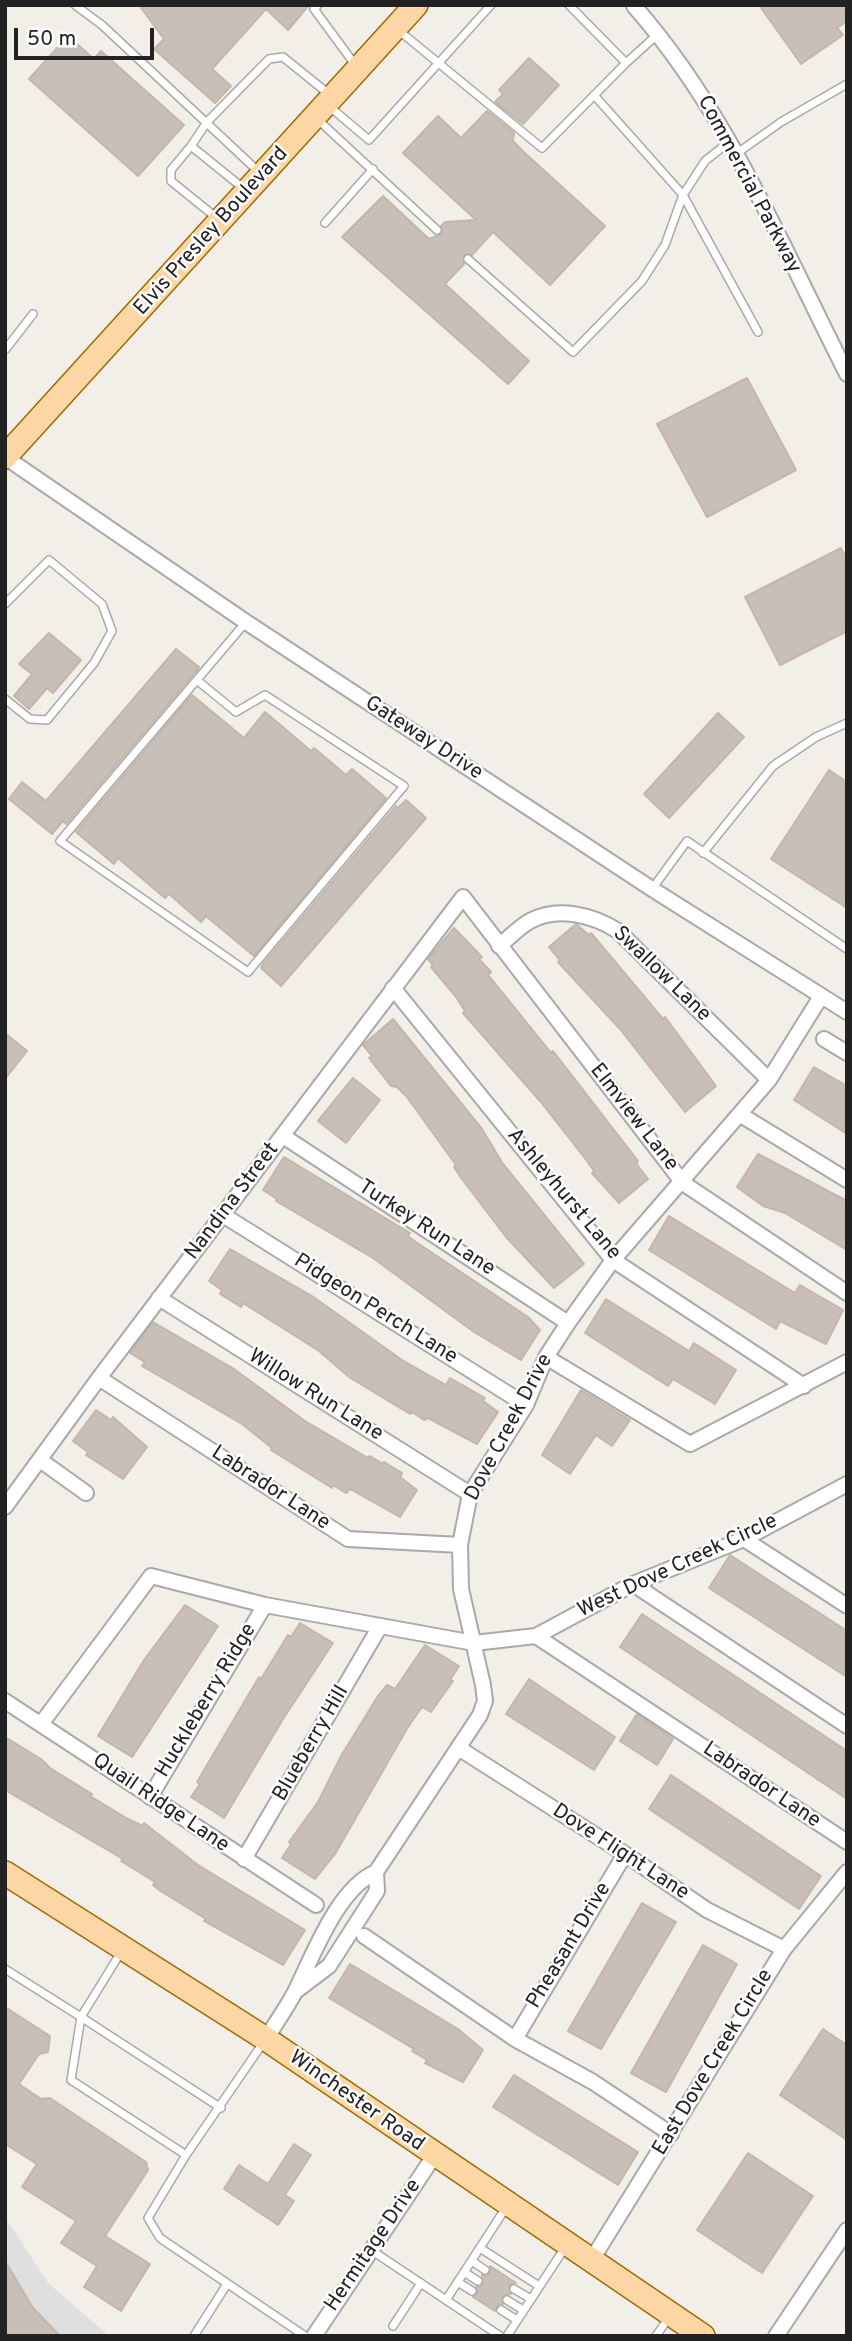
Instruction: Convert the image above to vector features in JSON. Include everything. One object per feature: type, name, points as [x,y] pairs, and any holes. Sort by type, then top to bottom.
[{"type":"main road","name":"Elvis Presley Boulevard","points":[[5,457],[416,5]]},
{"type":"main road","name":"Winchester Road","points":[[5,1874],[266,2039],[434,2156],[703,2336]]},
{"type":"street","name":"Commercial Parkway","points":[[633,5],[659,34],[712,112],[847,374]]},
{"type":"street","name":"Gateway Drive","points":[[5,457],[246,622],[846,1013]]},
{"type":"street","name":"Elmview Lane","points":[[463,897],[683,1183],[847,1293]]},
{"type":"street","name":"Nandina Street","points":[[5,1507],[159,1298],[463,897]]},
{"type":"street","name":"Swallow Lane","points":[[499,946],[529,922],[550,914],[600,920],[618,931],[769,1080]]},
{"type":"street","name":"Ashleyhurst Lane","points":[[393,988],[613,1260],[804,1386]]},
{"type":"street","name":"Dove Creek Drive","points":[[474,1643],[461,1589],[460,1545],[470,1494],[526,1405],[546,1357],[568,1322],[613,1260],[683,1183],[769,1080],[820,998]]},
{"type":"street","points":[[824,1039],[847,1053]]},
{"type":"street","points":[[741,1115],[847,1180]]},
{"type":"street","name":"Turkey Run Lane","points":[[283,1136],[568,1322]]},
{"type":"street","name":"Pidgeon Perch Lane","points":[[223,1215],[526,1405]]},
{"type":"street","name":"Willow Run Lane","points":[[159,1298],[470,1494]]},
{"type":"street","points":[[546,1357],[690,1444],[847,1362]]},
{"type":"street","name":"Labrador Lane","points":[[99,1378],[348,1539],[460,1545]]},
{"type":"street","points":[[40,1460],[86,1493]]},
{"type":"street","name":"West Dove Creek Circle","points":[[474,1643],[536,1636],[633,1584],[744,1539],[847,1484]]},
{"type":"street","points":[[744,1539],[847,1606]]},
{"type":"street","points":[[41,1724],[151,1576],[265,1605],[379,1628],[474,1643],[485,1701],[460,1749],[376,1872],[361,1879],[310,1954],[295,1992],[266,2039]]},
{"type":"street","points":[[633,1584],[847,1726]]},
{"type":"street","name":"Huckleberry Ridge","points":[[150,1797],[265,1605]]},
{"type":"street","name":"Blueberry Hill","points":[[244,1859],[379,1628]]},
{"type":"street","name":"Labrador Lane","points":[[536,1636],[847,1842]]},
{"type":"street","name":"Quail Ridge Lane","points":[[5,1701],[316,1905]]},
{"type":"street","name":"Dove Flight Lane","points":[[460,1749],[625,1854],[707,1910],[784,1949]]},
{"type":"street","name":"Pheasant Drive","points":[[515,2039],[625,1854]]},
{"type":"street","points":[[295,1992],[329,1966],[359,1932],[377,1891],[376,1872]]},
{"type":"street","name":"East Dove Creek Circle","points":[[591,2261],[784,1949],[847,1872]]},
{"type":"street","points":[[335,1917],[515,2039],[593,2082],[671,2134]]},
{"type":"street","name":"Hermitage Drive","points":[[314,2336],[434,2156]]},
{"type":"street","points":[[776,2336],[847,2230]]},
{"type":"lane","points":[[75,5],[102,25],[207,122],[256,184]]},
{"type":"lane","points":[[318,5],[314,9],[359,69]]},
{"type":"lane","points":[[325,106],[369,141],[491,5]]},
{"type":"lane","points":[[569,5],[626,63]]},
{"type":"lane","points":[[396,28],[542,148],[626,63],[659,34]]},
{"type":"lane","points":[[221,221],[171,181],[171,170],[207,122],[269,59],[283,57],[373,169],[437,230]]},
{"type":"lane","points":[[468,259],[573,352],[642,281],[665,245],[683,195],[705,161],[847,85]]},
{"type":"lane","points":[[594,95],[683,195],[758,332]]},
{"type":"lane","points":[[191,146],[256,184]]},
{"type":"lane","points":[[325,223],[373,169]]},
{"type":"lane","points":[[5,349],[8,340],[33,314]]},
{"type":"lane","points":[[5,604],[49,560],[102,604],[112,631],[94,663],[47,720],[30,719],[5,699]]},
{"type":"lane","points":[[198,681],[236,712],[265,695],[404,786],[248,972],[60,841],[246,622]]},
{"type":"lane","points":[[703,853],[773,766],[816,737],[847,723]]},
{"type":"lane","points":[[652,889],[687,841],[847,949]]},
{"type":"lane","points":[[123,1948],[80,2017],[71,2080],[186,2155]]},
{"type":"lane","points":[[5,1969],[220,2108]]},
{"type":"lane","points":[[266,2039],[186,2155],[148,2218],[160,2238],[305,2336]]},
{"type":"lane","points":[[446,2300],[508,2205]]},
{"type":"lane","points":[[507,2336],[567,2244]]},
{"type":"lane","points":[[480,2248],[539,2286]]},
{"type":"lane","points":[[371,2250],[500,2336]]},
{"type":"lane","points":[[472,2260],[485,2270]]},
{"type":"lane","points":[[464,2272],[478,2281]]},
{"type":"lane","points":[[458,2282],[472,2291]]},
{"type":"lane","points":[[393,2326],[421,2283]]},
{"type":"lane","points":[[194,2336],[227,2284]]},
{"type":"lane","points":[[514,2289],[531,2299]]},
{"type":"lane","points":[[507,2300],[523,2310]]},
{"type":"lane","points":[[501,2310],[517,2320]]},
{"type":"lane","points":[[656,2336],[671,2315]]},
{"type":"shaded area","points":[[5,2217],[48,2283],[109,2336],[5,2336]]},
{"type":"building","points":[[139,5],[309,5],[288,30],[266,9],[212,69],[231,86],[215,103],[154,49],[164,39]]},
{"type":"building","points":[[759,5],[847,5],[847,21],[837,28],[843,35],[801,64]]},
{"type":"building","points":[[68,36],[94,59],[101,51],[184,125],[138,176],[29,79]]},
{"type":"building","points":[[529,58],[559,85],[523,124],[495,102],[503,94],[499,90]]},
{"type":"building","points":[[487,111],[514,133],[513,141],[526,154],[605,226],[550,285],[493,232],[472,255],[464,254],[464,264],[445,284],[529,361],[508,384],[342,237],[383,196],[429,239],[442,234],[441,226],[445,222],[476,220],[403,153],[438,116],[461,138]]},
{"type":"building","points":[[747,378],[796,470],[707,517],[657,424]]},
{"type":"building","points":[[841,548],[847,560],[847,631],[780,665],[745,597]]},
{"type":"building","points":[[49,633],[81,660],[53,693],[47,688],[29,709],[14,696],[32,674],[19,664]]},
{"type":"building","points":[[176,649],[199,667],[198,669],[66,824],[63,821],[52,834],[9,799],[22,782],[46,801]]},
{"type":"building","points":[[192,695],[244,738],[265,712],[311,751],[314,748],[346,775],[352,769],[386,798],[254,956],[206,916],[201,922],[169,894],[165,898],[118,858],[114,864],[76,832]]},
{"type":"building","points":[[718,713],[744,737],[669,818],[644,794]]},
{"type":"building","points":[[829,770],[847,782],[847,908],[771,859]]},
{"type":"building","points":[[406,800],[426,818],[281,986],[261,968],[263,964],[396,806],[398,808]]},
{"type":"building","points":[[576,924],[589,935],[591,933],[663,1019],[665,1017],[716,1086],[685,1112],[620,1029],[558,962],[560,960],[549,947]]},
{"type":"building","points":[[454,928],[482,957],[479,959],[491,972],[488,975],[551,1053],[553,1051],[638,1161],[636,1163],[648,1179],[619,1203],[592,1173],[594,1171],[584,1157],[540,1101],[463,1013],[465,1011],[456,997],[431,967],[433,965],[428,959]]},
{"type":"building","points":[[393,1019],[482,1129],[503,1164],[584,1264],[554,1288],[506,1237],[462,1179],[454,1167],[456,1165],[407,1097],[397,1087],[391,1086],[369,1058],[372,1056],[363,1045]]},
{"type":"building","points":[[5,1033],[27,1051],[5,1079]]},
{"type":"building","points":[[814,1067],[847,1086],[847,1134],[794,1100]]},
{"type":"building","points":[[353,1078],[380,1100],[346,1143],[318,1121]]},
{"type":"building","points":[[758,1154],[847,1201],[847,1250],[785,1213],[763,1206],[737,1187]]},
{"type":"building","points":[[284,1157],[410,1233],[408,1236],[416,1242],[528,1317],[540,1330],[521,1360],[474,1332],[373,1258],[276,1201],[277,1199],[263,1190]]},
{"type":"building","points":[[669,1216],[795,1293],[800,1285],[843,1310],[826,1344],[780,1321],[776,1329],[649,1250]]},
{"type":"building","points":[[230,1249],[312,1296],[402,1360],[446,1385],[450,1378],[485,1398],[483,1401],[498,1412],[477,1444],[428,1418],[424,1420],[412,1412],[410,1414],[349,1377],[319,1351],[289,1332],[243,1303],[241,1307],[220,1294],[222,1290],[209,1281]]},
{"type":"building","points":[[606,1299],[689,1351],[694,1343],[736,1370],[715,1404],[673,1379],[668,1386],[585,1333]]},
{"type":"building","points":[[153,1322],[234,1369],[305,1421],[368,1458],[370,1456],[383,1464],[384,1462],[402,1473],[400,1477],[417,1490],[400,1517],[350,1489],[346,1493],[333,1485],[332,1488],[271,1450],[272,1448],[242,1424],[142,1366],[145,1362],[130,1353]]},
{"type":"building","points":[[581,1390],[630,1420],[612,1446],[596,1435],[570,1474],[542,1455]]},
{"type":"building","points":[[96,1410],[111,1420],[113,1417],[147,1447],[123,1479],[86,1455],[88,1452],[73,1441]]},
{"type":"building","points":[[730,1555],[847,1631],[847,1677],[709,1588]]},
{"type":"building","points":[[185,1605],[218,1626],[132,1757],[98,1736],[144,1660]]},
{"type":"building","points":[[642,1614],[847,1751],[847,1799],[620,1647]]},
{"type":"building","points":[[300,1623],[333,1643],[283,1719],[224,1818],[191,1797],[200,1784],[197,1782],[259,1677],[261,1679],[288,1635],[291,1637]]},
{"type":"building","points":[[425,1645],[459,1666],[450,1680],[453,1681],[431,1712],[422,1707],[408,1727],[335,1854],[315,1879],[282,1858],[291,1844],[289,1842],[318,1802],[341,1756],[378,1696],[387,1685],[395,1689]]},
{"type":"building","points":[[529,1679],[615,1737],[594,1770],[506,1714]]},
{"type":"building","points":[[637,1714],[673,1739],[657,1765],[620,1741]]},
{"type":"building","points":[[5,1737],[92,1794],[90,1796],[128,1819],[143,1826],[144,1823],[198,1865],[305,1930],[283,1965],[204,1921],[206,1919],[159,1890],[153,1885],[155,1882],[121,1861],[123,1859],[5,1790]]},
{"type":"building","points":[[671,1775],[821,1876],[799,1909],[649,1809]]},
{"type":"building","points":[[642,1903],[676,1922],[601,2049],[568,2031]]},
{"type":"building","points":[[703,1945],[737,1964],[666,2092],[631,2073]]},
{"type":"building","points":[[350,1964],[458,2029],[483,2050],[463,2082],[425,2063],[427,2060],[412,2051],[414,2049],[329,1998]]},
{"type":"building","points":[[5,2007],[50,2036],[48,2052],[39,2054],[19,2084],[41,2099],[50,2098],[146,2162],[148,2170],[105,2236],[150,2264],[121,2311],[84,2287],[97,2266],[61,2243],[76,2221],[22,2187],[37,2164],[5,2144]]},
{"type":"building","points":[[823,2029],[847,2045],[847,2140],[780,2095]]},
{"type":"building","points":[[514,2075],[638,2152],[618,2185],[493,2107]]},
{"type":"building","points":[[294,2144],[311,2155],[285,2195],[294,2201],[278,2225],[224,2189],[239,2165],[268,2184]]},
{"type":"building","points":[[748,2153],[813,2196],[762,2273],[697,2230]]},
{"type":"building","points":[[5,2261],[33,2308],[60,2336],[5,2336]]},
{"type":"building","points":[[490,2266],[516,2283],[509,2285],[511,2294],[502,2296],[503,2304],[498,2305],[495,2311],[473,2297],[478,2292],[476,2287],[483,2284],[482,2275],[490,2273]]}]
